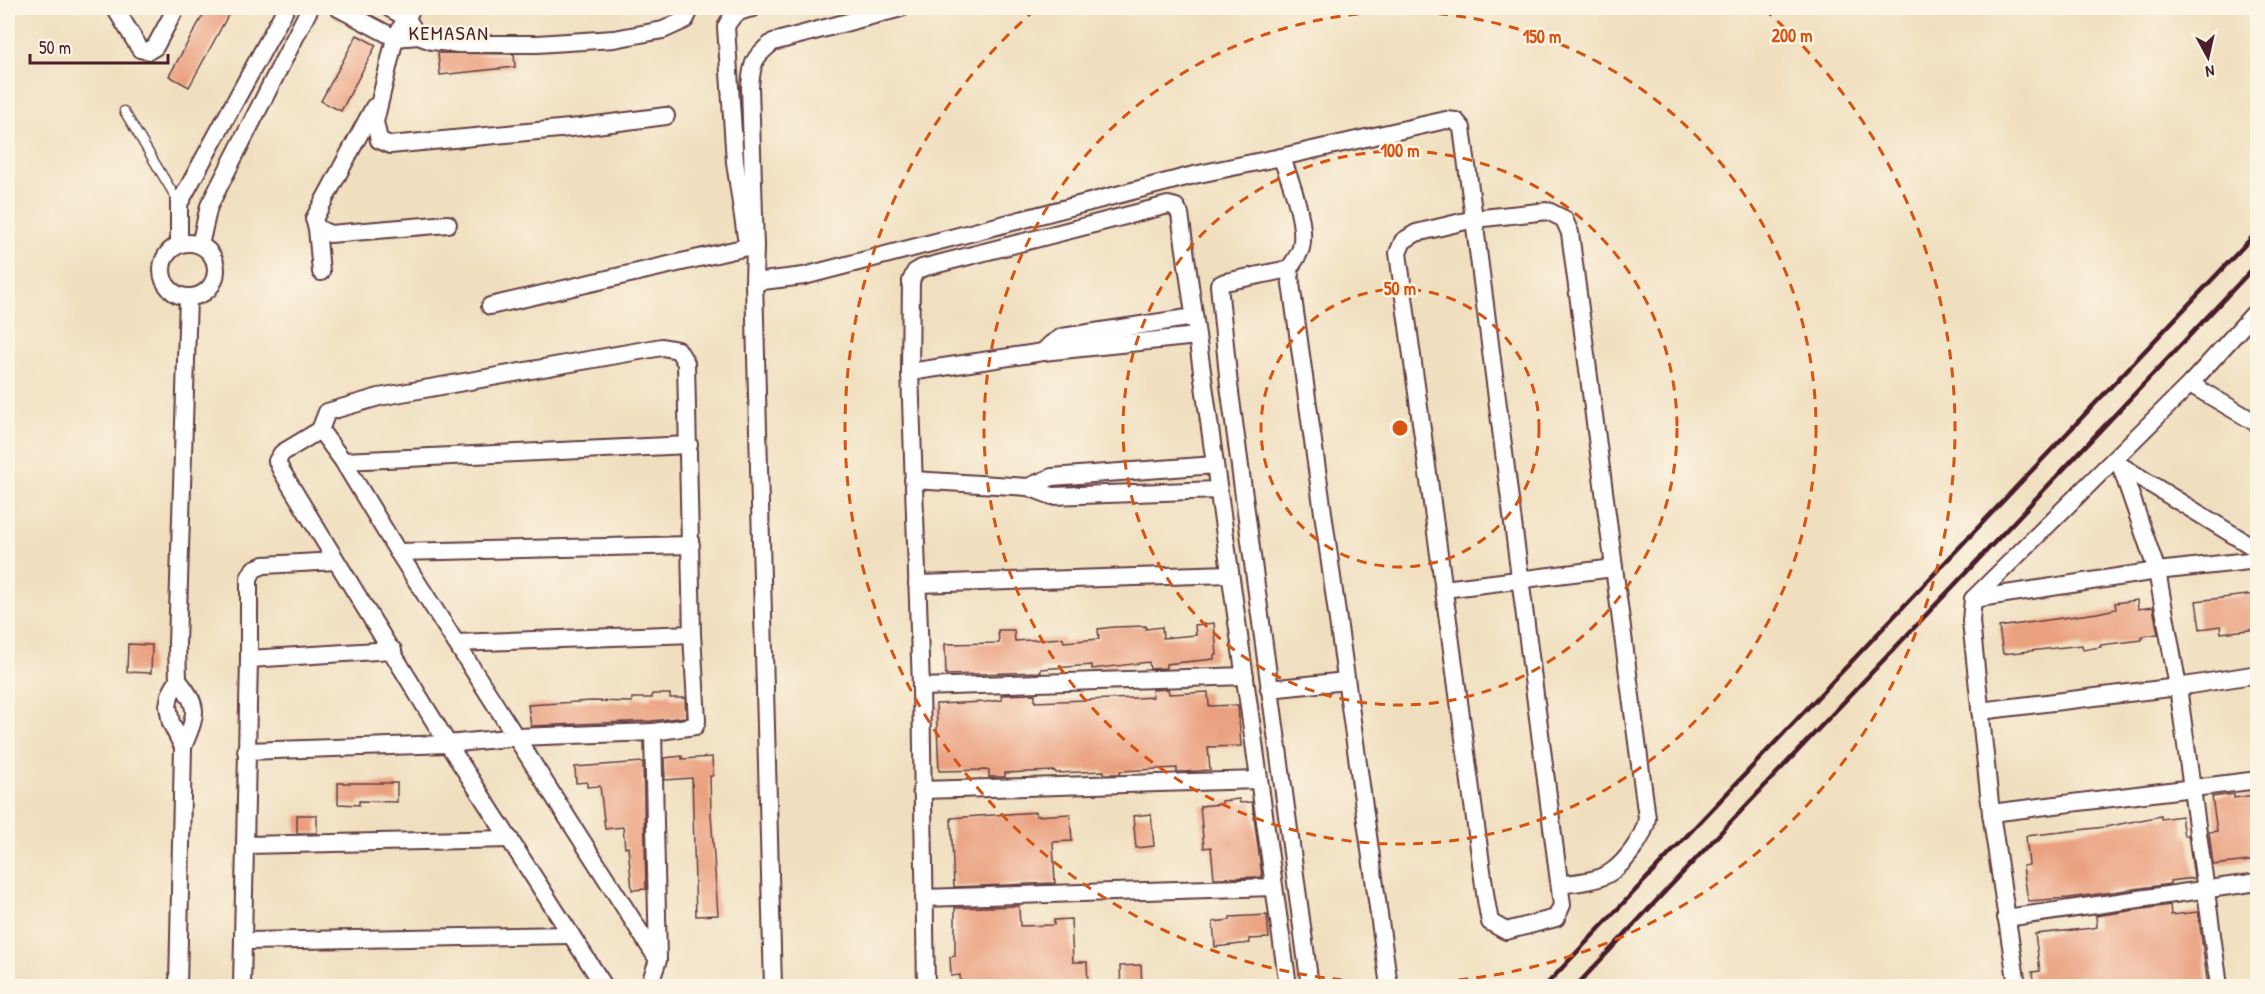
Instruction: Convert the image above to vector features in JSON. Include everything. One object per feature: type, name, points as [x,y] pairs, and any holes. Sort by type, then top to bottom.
[{"type":"street","points":[[115,8],[140,49],[148,51],[155,47],[176,8]]},
{"type":"street","points":[[179,244],[179,204],[286,8]]},
{"type":"street","points":[[200,245],[208,206],[310,8]]},
{"type":"street","points":[[338,8],[395,38],[418,36],[432,41],[459,44],[537,44],[614,39],[663,30],[685,20],[691,8]]},
{"type":"street","points":[[389,8],[409,13]]},
{"type":"street","points":[[753,8],[738,12],[730,18],[726,27],[735,162],[754,282],[773,987]]},
{"type":"street","points":[[490,306],[750,254],[755,247],[750,87],[751,66],[756,56],[773,42],[901,8]]},
{"type":"street","points":[[409,13],[395,38],[375,122],[379,140],[390,146],[666,116]]},
{"type":"street","points":[[409,13],[418,36]]},
{"type":"street","points":[[321,272],[314,219],[383,90]]},
{"type":"street","points":[[754,282],[804,276],[1182,178],[1446,120],[1456,121],[1462,128],[1474,219],[1520,579],[1560,885],[1562,905],[1556,918],[1506,931],[1490,922],[1398,253],[1403,241],[1416,233],[1474,219],[1548,211],[1564,219],[1570,233],[1647,818],[1646,828],[1632,850],[1611,872],[1590,881],[1560,885]]},
{"type":"street","points":[[1281,157],[1292,183],[1300,218],[1301,248],[1289,269],[1389,987]]},
{"type":"street","points":[[926,987],[921,687],[910,372],[911,281],[915,272],[922,268],[1168,205],[1176,207],[1180,214],[1288,987]]},
{"type":"street","points":[[317,228],[330,234],[448,224]]},
{"type":"street","points":[[179,244],[200,245],[209,251],[214,260],[216,270],[214,281],[199,295],[188,297],[176,294],[167,286],[162,274],[163,262],[169,251],[179,244]]},
{"type":"street","points":[[1289,269],[1219,285],[1229,385],[1310,987]]},
{"type":"street","points":[[183,747],[171,723],[168,706],[170,695],[178,680],[177,644],[188,297]]},
{"type":"street","points":[[2017,987],[1991,813],[1971,621],[1973,598],[2117,463],[2258,309]]},
{"type":"street","points":[[1043,352],[1062,337],[1194,317]]},
{"type":"street","points":[[910,372],[1043,352],[1197,336]]},
{"type":"street","points":[[246,751],[448,744],[517,737],[653,732],[695,726],[697,721],[692,634],[686,363],[678,350],[662,347],[379,397],[327,412],[320,430],[282,453],[277,461],[448,744],[604,987]]},
{"type":"street","points":[[2190,384],[2258,424]]},
{"type":"street","points":[[320,430],[343,461],[398,552],[658,960]]},
{"type":"street","points":[[343,461],[689,445]]},
{"type":"street","points":[[2117,463],[2258,550]]},
{"type":"street","points":[[2117,463],[2157,571],[2178,687],[2219,987]]},
{"type":"street","points":[[1028,487],[1052,477],[1215,465]]},
{"type":"street","points":[[913,480],[1028,487],[1052,496],[1218,490]]},
{"type":"street","points":[[398,552],[691,545]]},
{"type":"street","points":[[1973,598],[2157,571],[2258,560]]},
{"type":"street","points":[[242,987],[249,578],[254,569],[264,565],[336,561]]},
{"type":"street","points":[[1444,589],[1614,568]]},
{"type":"street","points":[[917,584],[1230,574]]},
{"type":"street","points":[[456,643],[692,634]]},
{"type":"street","points":[[249,659],[393,650]]},
{"type":"street","points":[[1980,711],[2178,687],[2258,674]]},
{"type":"street","points":[[921,687],[1245,676]]},
{"type":"street","points":[[178,680],[195,703],[193,722],[183,747],[178,987]]},
{"type":"street","points":[[1269,689],[1346,681]]},
{"type":"street","points":[[650,987],[658,960],[653,732]]},
{"type":"street","points":[[921,790],[1259,780]]},
{"type":"street","points":[[1991,813],[2258,780]]},
{"type":"street","points":[[246,845],[510,839]]},
{"type":"street","points":[[2006,918],[2258,882]]},
{"type":"street","points":[[924,898],[1274,887]]},
{"type":"street","points":[[243,941],[571,935]]},
{"type":"lane","points":[[124,111],[179,204]]},
{"type":"building","points":[[207,8],[232,8],[189,87],[169,76]]},
{"type":"building","points":[[357,35],[376,45],[341,111],[321,101]]},
{"type":"building","points":[[438,53],[514,54],[515,67],[440,75]]},
{"type":"building","points":[[2256,594],[2258,629],[2221,633],[2220,626],[2200,629],[2196,601]]},
{"type":"building","points":[[2137,600],[2138,609],[2153,607],[2158,634],[2142,636],[2142,640],[2100,645],[2101,647],[2083,650],[2082,645],[2003,654],[1999,627],[2097,613],[2116,609],[2115,603]]},
{"type":"building","points":[[1214,623],[1217,655],[1214,655],[1214,659],[1166,664],[1166,668],[1150,669],[1149,662],[1092,669],[1092,665],[1041,669],[1041,672],[946,675],[945,644],[999,643],[998,630],[1014,630],[1015,641],[1063,638],[1064,642],[1099,639],[1098,629],[1114,627],[1146,626],[1146,629],[1162,627],[1163,638],[1196,635],[1195,625]]},
{"type":"building","points":[[128,644],[152,645],[151,673],[127,672]]},
{"type":"building","points":[[1168,689],[1169,694],[1208,692],[1209,706],[1238,705],[1241,746],[1208,747],[1210,770],[1177,772],[1177,768],[1120,771],[1120,774],[1104,774],[1104,771],[1056,773],[1055,771],[1005,773],[1005,777],[989,777],[989,770],[939,771],[936,704],[1002,700],[1001,695],[1035,694],[1035,702],[1153,697],[1152,690]]},
{"type":"building","points":[[652,694],[670,694],[670,698],[685,698],[686,717],[651,721],[531,726],[528,705],[592,701],[632,702],[632,698],[652,698]]},
{"type":"building","points":[[682,756],[682,759],[712,757],[711,814],[718,915],[696,916],[692,778],[665,780],[664,758]]},
{"type":"building","points":[[643,762],[646,889],[632,890],[628,847],[625,848],[623,827],[605,829],[600,786],[587,787],[587,782],[576,783],[575,767]]},
{"type":"building","points":[[338,783],[397,783],[397,802],[359,801],[359,805],[338,804]]},
{"type":"building","points":[[2234,794],[2234,798],[2254,795],[2258,798],[2258,860],[2213,865],[2209,832],[2217,831],[2212,797]]},
{"type":"building","points":[[1239,799],[1240,803],[1252,802],[1262,877],[1214,878],[1211,847],[1204,848],[1200,806],[1222,804],[1222,801]]},
{"type":"building","points":[[1036,812],[1036,816],[1070,814],[1072,841],[1053,842],[1055,883],[954,887],[951,818]]},
{"type":"building","points":[[1151,814],[1154,846],[1136,848],[1133,816]]},
{"type":"building","points":[[297,815],[317,815],[317,833],[297,833]]},
{"type":"building","points":[[2161,816],[2161,819],[2181,816],[2184,836],[2188,835],[2194,878],[2170,881],[2170,884],[2069,898],[2028,901],[2023,866],[2029,865],[2026,836],[2105,827]]},
{"type":"building","points":[[2170,905],[2171,915],[2198,912],[2208,987],[2034,987],[2032,972],[2040,971],[2035,934],[2093,928],[2097,927],[2096,916]]},
{"type":"building","points":[[1019,906],[1020,926],[1054,925],[1054,920],[1071,919],[1073,962],[1087,962],[1088,987],[961,987],[960,975],[951,976],[950,957],[955,956],[955,908]]},
{"type":"building","points":[[1267,915],[1269,938],[1249,939],[1250,943],[1215,947],[1213,922],[1230,920],[1230,917]]},
{"type":"building","points":[[1141,965],[1142,987],[1121,987],[1120,966]]},
{"type":"railway","points":[[1545,986],[2258,231]]},
{"type":"railway","points":[[1576,986],[2258,263]]},
{"type":"district","name":"KEMASAN","points":[[449,32]]}]
